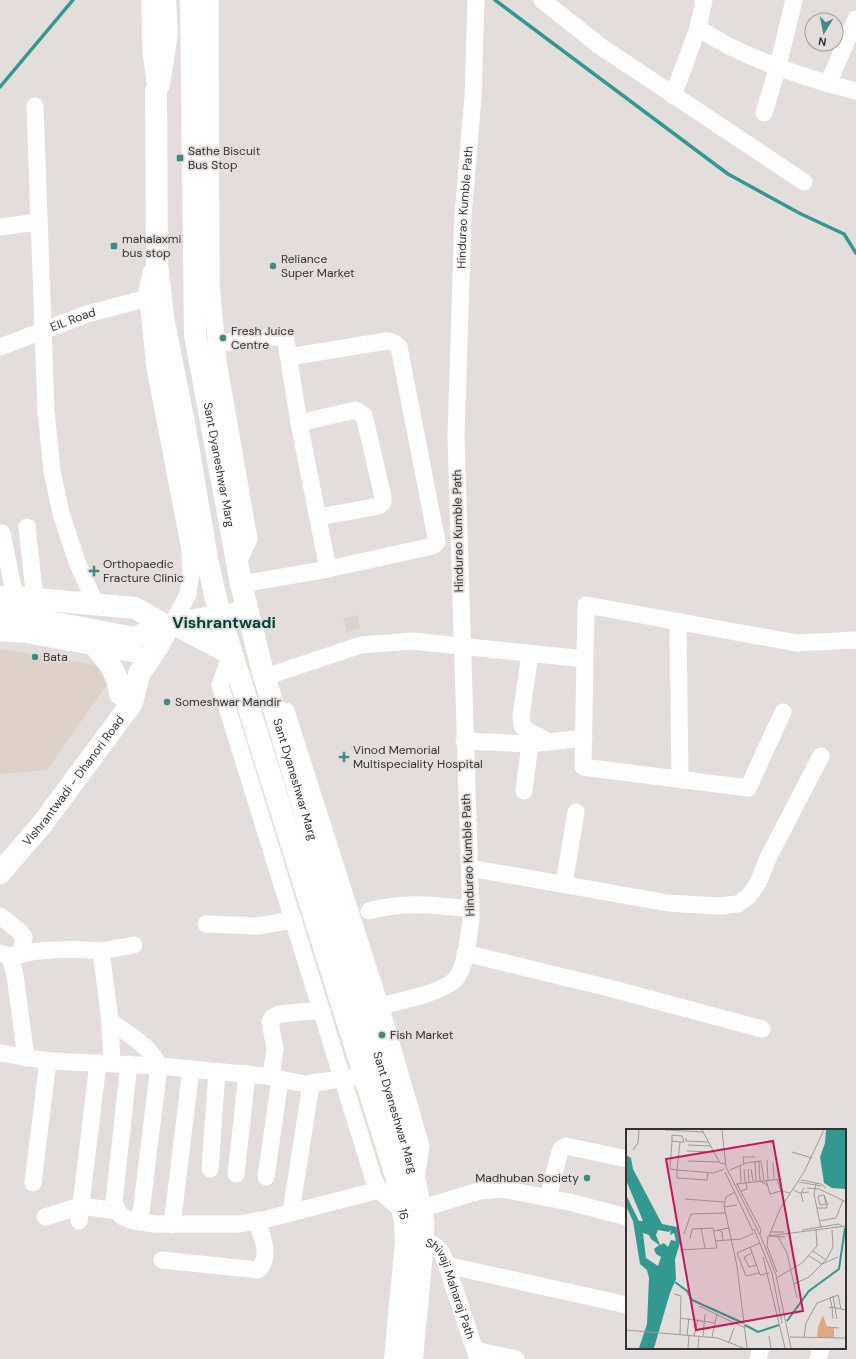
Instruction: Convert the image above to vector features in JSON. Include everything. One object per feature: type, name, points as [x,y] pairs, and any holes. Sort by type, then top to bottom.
[{"type":"main road","name":"Sant Dyaneshwar Marg","points":[[165,0],[167,34],[159,84],[156,91],[157,264],[167,339],[185,428],[208,564],[220,616],[231,654],[363,1009],[364,1075]]},
{"type":"main road","name":"Sant Dyaneshwar Marg","points":[[191,0],[195,335],[246,612],[416,1185],[412,1210]]},
{"type":"main road","points":[[17,598],[134,608],[231,654]]},
{"type":"main road","points":[[0,618],[23,617],[135,638],[148,631],[246,612]]},
{"type":"main road","name":"Vishrantwadi - Dhanori Road","points":[[0,856],[23,828],[139,674],[172,626]]},
{"type":"main road","points":[[96,647],[110,663],[119,681],[128,688]]},
{"type":"main road","name":"Vishrantwadi - Dhanori Road","points":[[0,873],[43,823],[132,703],[128,688]]},
{"type":"main road","name":"16","points":[[364,1075],[396,1176],[412,1210],[415,1241],[409,1304],[395,1359]]},
{"type":"main road","points":[[409,1304],[412,1359]]},
{"type":"street","points":[[150,0],[150,34],[154,79],[155,83],[159,84]]},
{"type":"street","points":[[210,0],[211,283],[216,343],[249,539],[238,562]]},
{"type":"street","points":[[542,0],[600,46],[804,182]]},
{"type":"street","points":[[673,96],[698,28],[704,0]]},
{"type":"street","points":[[764,113],[778,66],[794,0]]},
{"type":"street","name":"Hindurao Kumble Path","points":[[275,1078],[275,1048],[270,1022],[272,1018],[279,1014],[323,1013],[363,1009],[435,991],[448,986],[456,978],[466,954],[471,909],[461,648],[456,437],[463,215],[473,97],[476,4]]},
{"type":"street","points":[[828,84],[856,19]]},
{"type":"street","points":[[698,28],[719,42],[778,66],[828,84],[856,91]]},
{"type":"street","points":[[34,106],[42,331],[46,411],[52,471],[61,513],[77,562],[96,605]]},
{"type":"street","points":[[0,227],[38,222]]},
{"type":"street","points":[[157,264],[148,281],[148,298],[155,368],[190,550],[191,570],[188,594],[172,626]]},
{"type":"street","name":"EIL Road","points":[[0,347],[87,314],[148,298]]},
{"type":"street","points":[[216,343],[285,336],[299,423],[319,517],[328,569]]},
{"type":"street","points":[[241,584],[328,569],[433,546],[437,542],[399,347],[393,342],[386,341],[289,357]]},
{"type":"street","points":[[299,423],[355,410],[360,411],[364,415],[383,497],[383,502],[379,506],[319,517]]},
{"type":"street","points":[[17,598],[27,527]]},
{"type":"street","points":[[2,533],[17,598]]},
{"type":"street","points":[[783,712],[748,788],[583,767],[586,605],[796,643],[856,640]]},
{"type":"street","points":[[678,621],[680,779]]},
{"type":"street","points":[[0,633],[23,634],[151,657]]},
{"type":"street","points":[[274,674],[361,645],[412,641],[461,648],[585,659]]},
{"type":"street","points":[[256,648],[274,674],[363,1009]]},
{"type":"street","points":[[231,654],[220,685],[374,1180],[379,1190],[412,1210],[479,1191],[502,1188],[626,1217]]},
{"type":"street","points":[[530,654],[521,716],[522,726],[549,742]]},
{"type":"street","points":[[464,742],[530,744],[584,738]]},
{"type":"street","points":[[524,792],[530,744]]},
{"type":"street","points":[[470,868],[668,903],[718,906],[738,904],[749,896],[758,883],[768,858],[821,756]]},
{"type":"street","points":[[564,884],[576,812]]},
{"type":"street","points":[[369,911],[385,906],[419,904],[471,909]]},
{"type":"street","points":[[0,916],[19,931],[24,937],[10,955]]},
{"type":"street","points":[[206,924],[257,926],[294,920]]},
{"type":"street","points":[[10,955],[36,951],[68,949],[101,951],[134,945]]},
{"type":"street","points":[[80,1214],[105,1063],[110,1021],[101,951]]},
{"type":"street","points":[[466,954],[609,988],[762,1029]]},
{"type":"street","points":[[10,955],[15,975],[26,1058]]},
{"type":"street","points":[[110,1021],[146,1048],[156,1059],[159,1066],[140,1222]]},
{"type":"street","points":[[0,1053],[48,1061],[129,1064],[247,1074],[310,1084],[343,1080],[364,1075]]},
{"type":"street","points":[[33,1184],[48,1061]]},
{"type":"street","points":[[129,1064],[114,1201],[117,1211],[123,1216],[140,1222],[172,1225],[239,1224],[257,1221],[379,1190]]},
{"type":"street","points":[[172,1225],[191,1069]]},
{"type":"street","points":[[210,1169],[217,1072]]},
{"type":"street","points":[[236,1174],[247,1074]]},
{"type":"street","points":[[266,1177],[275,1078]]},
{"type":"street","points":[[291,1212],[310,1084]]},
{"type":"street","points":[[548,1198],[561,1149],[566,1146],[626,1159]]},
{"type":"street","points":[[45,1217],[117,1211]]},
{"type":"street","points":[[162,1260],[258,1270],[262,1266],[266,1252],[257,1221]]},
{"type":"street","name":"Shivaji Maharaj Path","points":[[415,1241],[432,1243],[438,1247],[446,1266],[476,1355]]},
{"type":"street","points":[[446,1266],[626,1305]]},
{"type":"street","points":[[758,1359],[762,1349]]},
{"type":"street","points":[[818,1359],[821,1349]]},
{"type":"street","points":[[476,1355],[516,1359]]},
{"type":"shaded area","points":[[357,615],[360,628],[347,632],[343,618]]},
{"type":"shaded area","points":[[0,649],[53,657],[117,670],[47,770],[0,774]]},
{"type":"waterway","points":[[0,87],[73,0]]},
{"type":"waterway","points":[[495,0],[728,174],[801,214],[844,234],[856,253]]},
{"type":"place","name":"Sathe Biscuit Bus Stop","points":[[180,158]]},
{"type":"place","name":"mahalaxmi bus stop","points":[[114,246]]},
{"type":"place","name":"Reliance Super Market","points":[[273,266]]},
{"type":"place","name":"Fresh Juice Centre","points":[[223,338]]},
{"type":"place","name":"Orthopaedic Fracture Clinic","points":[[94,571]]},
{"type":"place","name":"Bata","points":[[35,657]]},
{"type":"place","name":"Someshwar Mandir","points":[[167,702]]},
{"type":"place","name":"Vinod Memorial Multispeciality Hospital","points":[[344,757]]},
{"type":"place","name":"Fish Market","points":[[382,1035]]},
{"type":"place","name":"Madhuban Society","points":[[587,1178]]},
{"type":"district","name":"Vishrantwadi","points":[[224,622]]}]
